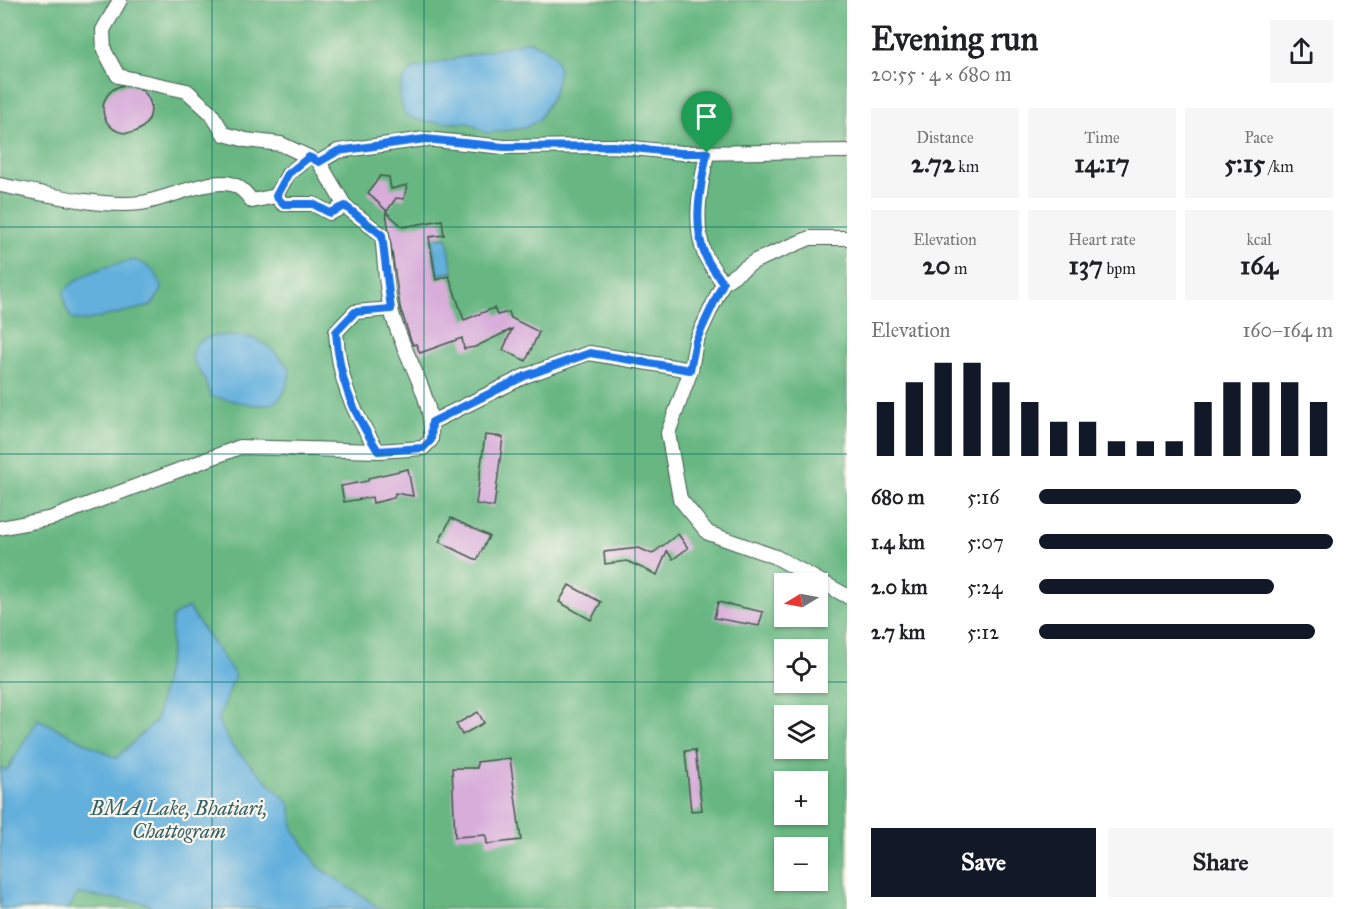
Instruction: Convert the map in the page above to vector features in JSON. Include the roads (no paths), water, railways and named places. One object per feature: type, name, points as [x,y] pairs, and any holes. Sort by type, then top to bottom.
[{"type":"street","points":[[0,528],[52,518],[240,447],[378,451],[423,448],[431,440],[432,422],[418,376],[391,309],[382,235],[345,206],[314,160],[281,144],[246,140],[224,134],[210,113],[187,91],[118,76],[104,50],[104,30],[120,0]]},
{"type":"street","points":[[0,184],[87,201],[141,203],[188,189],[231,183],[245,191],[252,201],[276,196],[288,174],[314,160],[338,151],[425,139],[504,147],[614,146],[681,153],[847,151]]},
{"type":"street","points":[[707,153],[700,188],[699,223],[705,254],[723,283]]},
{"type":"street","points":[[276,196],[283,204],[313,204],[330,213],[345,206]]},
{"type":"street","points":[[846,597],[776,557],[708,533],[680,499],[668,433],[690,370],[696,341],[723,283],[755,261],[810,238],[847,238]]},
{"type":"street","points":[[378,451],[358,418],[339,367],[336,332],[355,312],[391,309]]},
{"type":"street","points":[[432,422],[525,376],[590,353],[690,370]]},
{"type":"water","points":[[528,41],[545,48],[555,57],[559,69],[554,94],[538,121],[525,128],[486,133],[469,123],[426,122],[405,115],[400,90],[404,80],[413,69]]},
{"type":"water","points":[[447,237],[453,272],[438,274],[432,239]]},
{"type":"water","points":[[134,260],[153,270],[160,284],[162,290],[151,306],[84,321],[72,319],[65,306],[64,291],[71,284],[105,267]]},
{"type":"water","points":[[210,336],[247,337],[256,339],[271,349],[290,369],[287,386],[281,397],[272,403],[262,405],[211,397],[204,378],[192,359],[195,344]]},
{"type":"water","name":"BMA Lake, Bhatiari, Chattogram","points":[[188,607],[235,675],[218,721],[232,746],[290,804],[294,831],[319,867],[381,909],[152,909],[147,903],[78,894],[68,909],[0,909],[0,768],[7,770],[38,719],[116,758],[156,721],[171,649],[172,617]]}]
